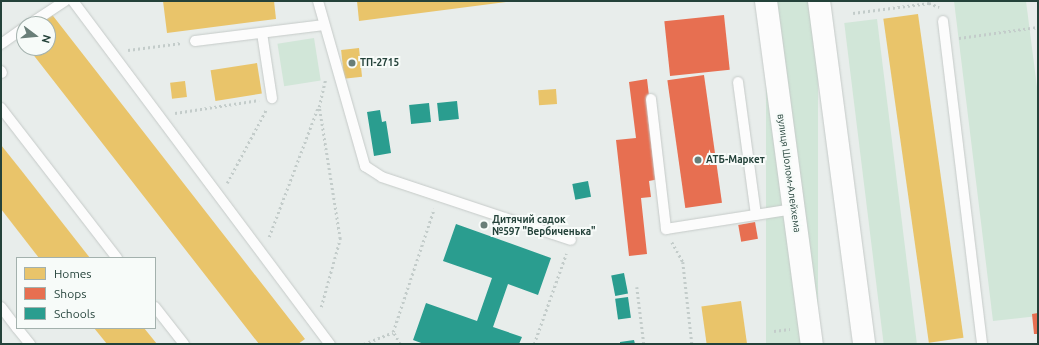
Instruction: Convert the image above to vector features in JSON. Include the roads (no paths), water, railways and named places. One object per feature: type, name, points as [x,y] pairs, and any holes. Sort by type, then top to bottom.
[{"type":"street","name":"вулиця Шолом-Алейхема","points":[[766,1],[812,344]]},
{"type":"street","points":[[818,1],[864,344]]},
{"type":"lane","points":[[42,16],[64,1]]},
{"type":"lane","points":[[73,1],[330,344]]},
{"type":"lane","points":[[318,1],[331,54],[365,166],[382,177],[571,240]]},
{"type":"lane","points":[[943,21],[982,344]]},
{"type":"lane","points":[[195,41],[324,25]]},
{"type":"lane","points":[[262,33],[272,98]]},
{"type":"lane","points":[[1,44],[16,34]]},
{"type":"lane","points":[[738,82],[756,215]]},
{"type":"lane","points":[[651,99],[666,229],[794,210]]},
{"type":"lane","points":[[1,108],[116,257]]},
{"type":"lane","points":[[1,307],[16,327]]},
{"type":"lane","points":[[156,308],[184,344]]},
{"type":"lane","points":[[18,329],[30,344]]},
{"type":"place","name":"ТП-2715","points":[[352,63]]},
{"type":"place","name":"АТБ-Маркет","points":[[698,160]]},
{"type":"place","name":"Дитячий садок №597 \"Вербиченька\"","points":[[484,225]]}]
